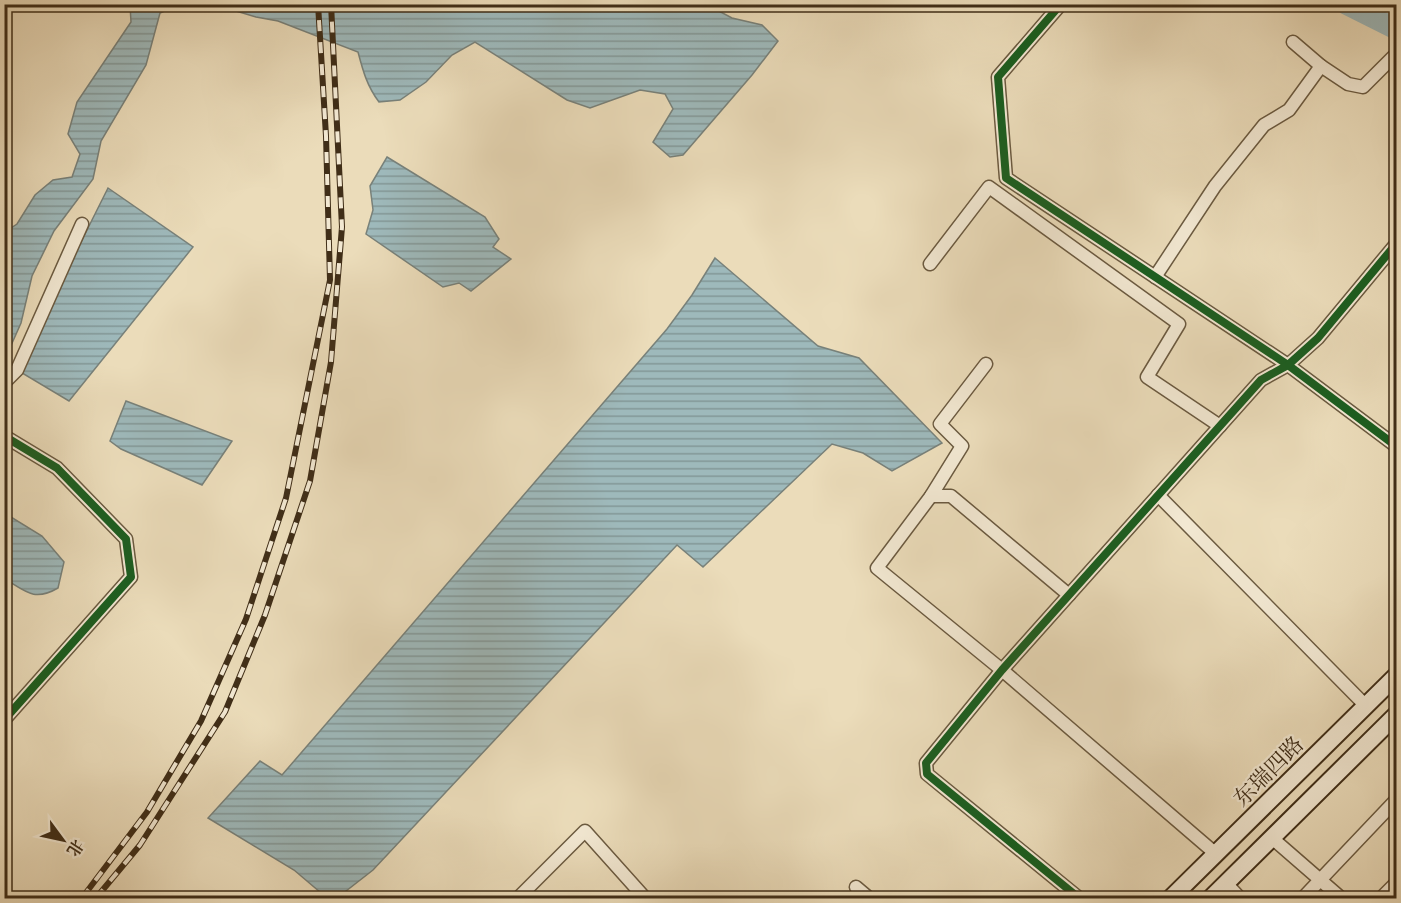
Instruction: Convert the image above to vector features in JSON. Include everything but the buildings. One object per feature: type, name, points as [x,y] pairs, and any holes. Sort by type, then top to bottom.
[{"type":"main road","name":"东瑞四路","points":[[1171,898],[1396,676]]},
{"type":"main road","points":[[1210,898],[1396,715]]},
{"type":"street","points":[[1061,4],[998,77],[1006,178],[1288,365],[1396,446]]},
{"type":"street","points":[[1293,42],[1321,66],[1348,84],[1363,87],[1392,57],[1396,59]]},
{"type":"street","points":[[1155,277],[1215,186],[1264,125],[1289,110],[1321,66]]},
{"type":"street","points":[[930,264],[989,187],[1179,324],[1147,377],[1220,426]]},
{"type":"street","points":[[4,383],[17,370],[82,224]]},
{"type":"street","points":[[1079,898],[927,774],[926,763],[1002,670],[1261,380],[1288,365],[1318,339],[1396,244]]},
{"type":"street","points":[[986,364],[940,424],[962,446],[931,496],[877,568],[1002,670],[1216,854]]},
{"type":"street","points":[[4,436],[57,468],[126,539],[131,577],[4,720]]},
{"type":"street","points":[[1158,495],[1366,706]]},
{"type":"street","points":[[931,496],[951,496],[1069,595]]},
{"type":"street","points":[[1303,898],[1395,805]]},
{"type":"street","points":[[519,897],[585,831],[645,898]]},
{"type":"street","points":[[1272,838],[1341,898]]},
{"type":"street","points":[[1226,883],[1240,898]]},
{"type":"street","points":[[1382,898],[1396,883]]},
{"type":"street","points":[[856,887],[869,898]]},
{"type":"water","points":[[130,5],[178,5],[160,13],[146,65],[101,141],[93,179],[54,231],[32,276],[21,323],[5,359],[5,232],[17,224],[35,195],[53,180],[72,177],[80,154],[68,134],[77,102],[131,22]]},
{"type":"water","points":[[207,5],[709,5],[732,18],[762,25],[778,41],[683,155],[670,157],[653,142],[673,109],[665,94],[640,90],[590,108],[567,100],[475,42],[452,55],[426,82],[400,100],[379,102],[368,84],[358,52],[278,21]]},
{"type":"water","points":[[387,157],[485,217],[499,239],[493,247],[511,259],[471,291],[459,283],[443,287],[366,234],[373,210],[370,186]]},
{"type":"water","points":[[108,188],[193,247],[69,401],[17,370]]},
{"type":"water","points":[[715,258],[818,346],[859,358],[942,443],[892,471],[863,453],[832,444],[703,567],[677,545],[373,870],[337,898],[327,898],[294,870],[208,818],[260,761],[282,775],[667,329]]},
{"type":"water","points":[[126,401],[232,441],[202,485],[121,449],[110,441]]},
{"type":"water","points":[[5,517],[11,517],[42,536],[64,562],[58,588],[42,594],[30,593],[5,579]]},
{"type":"waterway","points":[[1346,4],[1396,29]]},
{"type":"railway","points":[[82,898],[147,812],[201,721],[246,619],[286,498],[330,280],[326,136],[318,4]]},
{"type":"railway","points":[[96,898],[140,845],[225,712],[265,615],[310,481],[331,362],[342,227],[331,4]]},
{"type":"cycle path","points":[[1061,4],[998,77],[1006,178],[1288,365],[1396,446]]},
{"type":"cycle path","points":[[1079,898],[927,774],[926,763],[1002,670],[1261,380],[1288,365],[1318,338],[1396,244]]},
{"type":"cycle path","points":[[4,436],[57,468],[126,539],[131,577],[4,720]]}]
